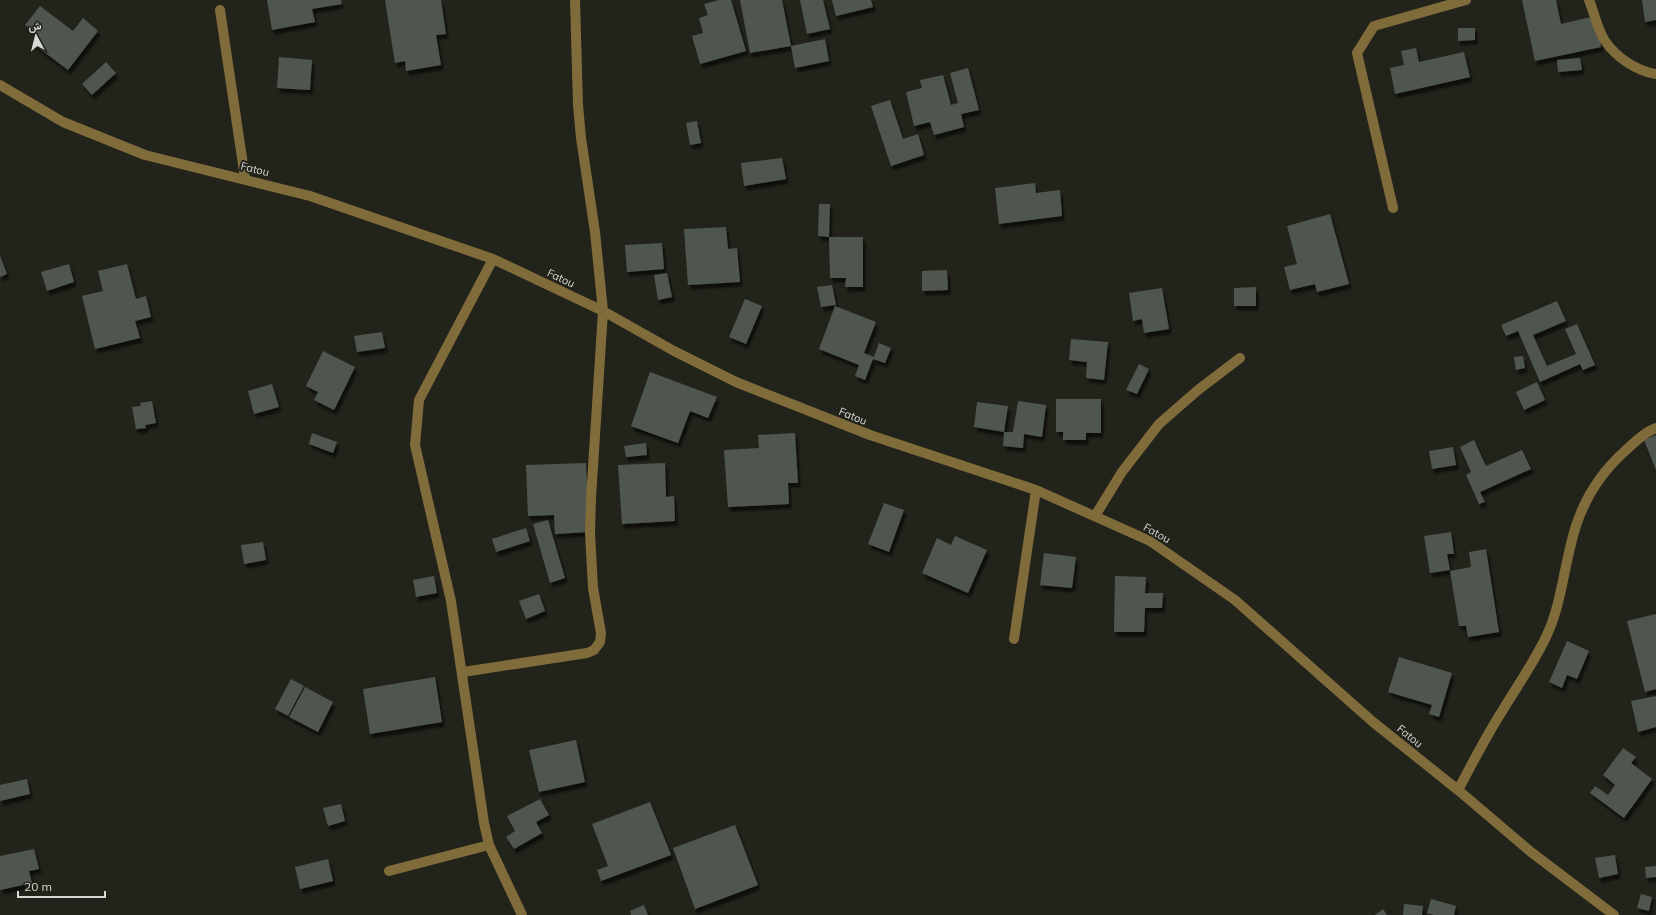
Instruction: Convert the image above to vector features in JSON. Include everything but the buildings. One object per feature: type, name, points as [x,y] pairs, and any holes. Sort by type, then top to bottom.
[{"type":"street","points":[[463,672],[587,653],[594,650],[600,642],[601,633],[593,588],[590,533],[603,311],[595,232],[581,138],[578,105],[575,0]]},
{"type":"street","points":[[1393,208],[1357,53],[1374,26],[1466,0]]},
{"type":"street","points":[[1589,0],[1604,40],[1621,58],[1647,73],[1656,74]]},
{"type":"street","points":[[220,10],[245,178]]},
{"type":"street","name":"Fatou","points":[[0,85],[63,122],[145,154],[245,178],[310,196],[493,259],[603,311],[674,351],[736,382],[870,435],[1036,490],[1150,541],[1235,600],[1373,722],[1458,790],[1531,852],[1614,915]]},
{"type":"street","points":[[493,259],[419,400],[415,445],[451,601],[463,672],[484,823],[490,845],[522,915]]},
{"type":"street","points":[[1095,516],[1122,472],[1159,424],[1198,390],[1240,358]]},
{"type":"street","points":[[1458,790],[1500,714],[1528,670],[1546,636],[1556,608],[1571,544],[1583,509],[1594,485],[1619,456],[1646,432],[1656,428]]},
{"type":"street","points":[[1014,639],[1036,490]]},
{"type":"street","points":[[389,872],[490,845]]}]
